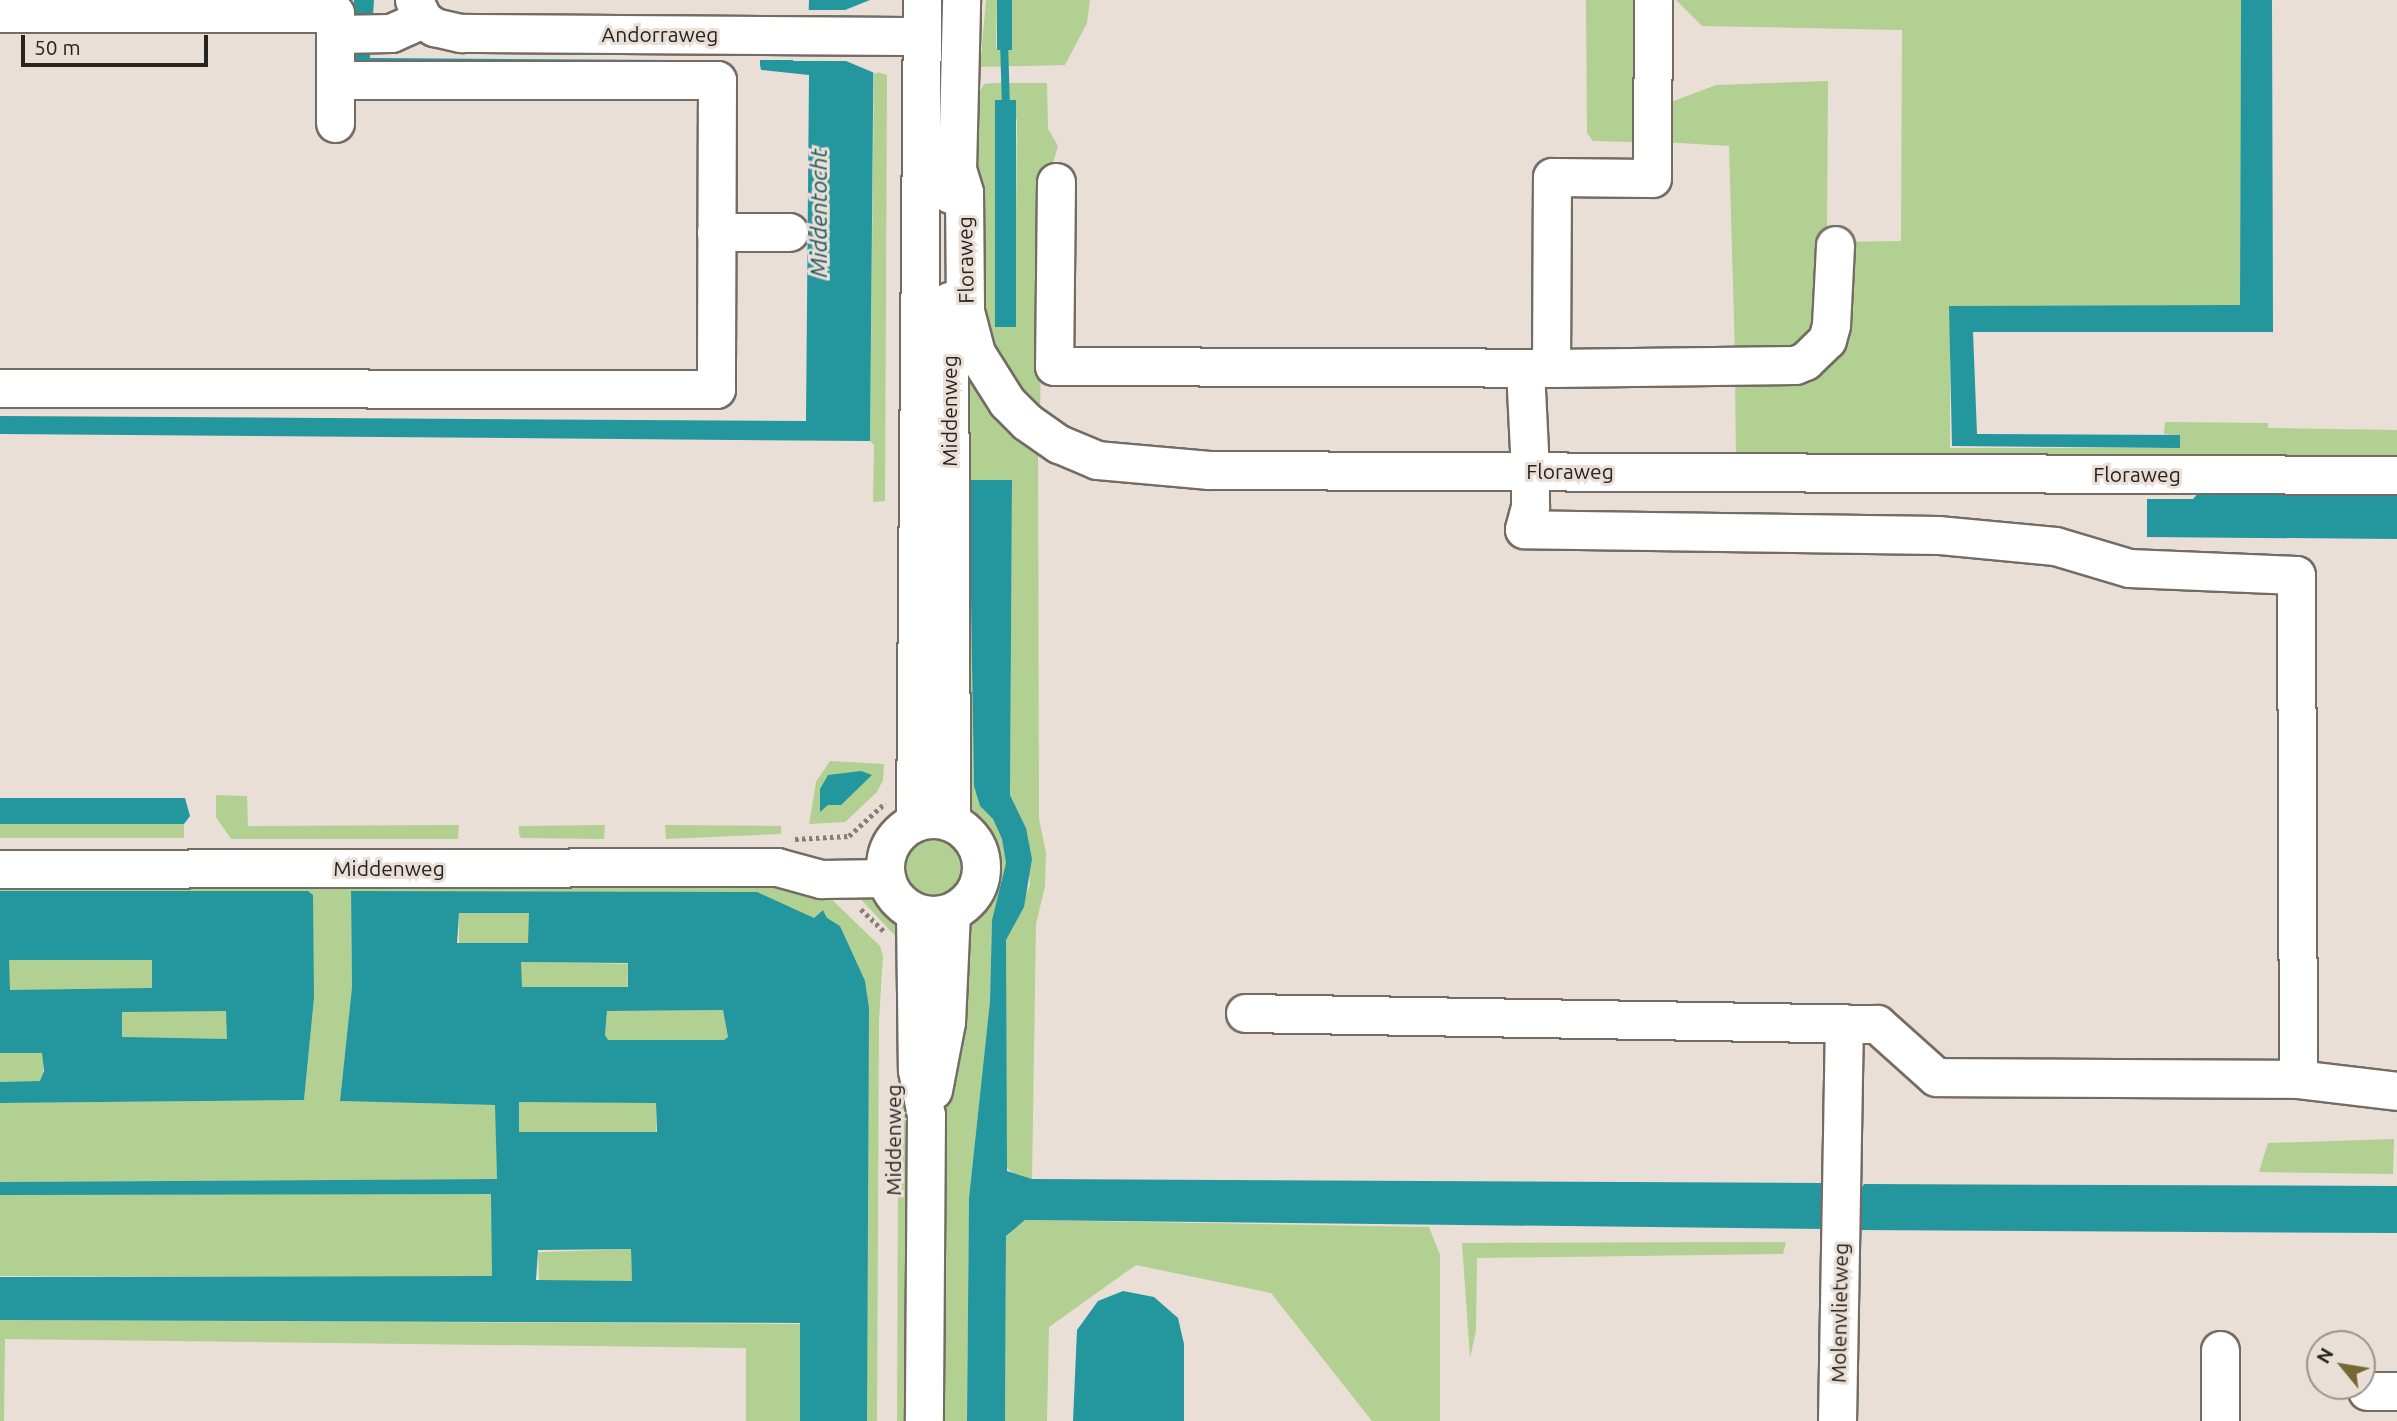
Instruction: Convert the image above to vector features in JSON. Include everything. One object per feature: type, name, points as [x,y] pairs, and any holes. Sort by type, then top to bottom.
[{"type":"street","name":"Middenweg","points":[[915,822],[922,0]]},
{"type":"street","name":"Middenweg","points":[[951,822],[950,193],[957,170],[961,0]]},
{"type":"street","points":[[1653,0],[1652,178],[1552,177],[1538,368],[1525,412],[1513,429],[1522,471],[1512,507],[1524,529],[1938,535],[2055,546],[2129,568],[2296,575],[2298,1079]]},
{"type":"street","name":"Andorraweg","points":[[418,10],[434,27],[461,33],[922,36]]},
{"type":"street","points":[[355,34],[410,27],[418,10]]},
{"type":"street","points":[[0,13],[335,13],[355,34]]},
{"type":"street","points":[[335,123],[335,80],[355,34]]},
{"type":"street","points":[[0,388],[716,389],[717,80],[335,80]]},
{"type":"street","name":"Floraweg","points":[[957,170],[964,192],[965,310],[976,353],[1007,402],[1059,444],[1097,460],[1137,467],[2397,475]]},
{"type":"street","points":[[1056,181],[1054,366],[1538,368],[1795,365],[1805,361],[1826,340],[1831,325],[1835,245]]},
{"type":"street","points":[[716,232],[789,232]]},
{"type":"street","points":[[915,822],[951,822],[972,838],[981,861],[971,897],[951,912],[902,924],[886,866],[897,835],[915,822]]},
{"type":"street","name":"Middenweg","points":[[0,869],[777,867],[820,854],[849,856],[886,866]]},
{"type":"street","name":"Middenweg","points":[[926,1115],[946,1022],[951,912]]},
{"type":"street","name":"Middenweg","points":[[902,924],[917,1070],[926,1115],[924,1421]]},
{"type":"street","points":[[1245,1013],[1877,1024],[1936,1077],[2298,1079],[2397,1091]]},
{"type":"street","name":"Molenvlietweg","points":[[1837,1421],[1844,1023]]},
{"type":"street","points":[[2220,1350],[2220,1421]]},
{"type":"path","points":[[849,856],[850,899],[902,924]]},
{"type":"green space","points":[[986,0],[997,0],[996,49],[1011,50],[1012,0],[1090,0],[1087,23],[1065,65],[980,67]]},
{"type":"green space","points":[[1586,0],[1637,0],[1637,129],[1632,142],[1593,141],[1587,133]]},
{"type":"green space","points":[[1676,0],[2241,0],[2240,306],[1950,306],[1950,448],[2157,448],[2173,435],[2164,434],[2165,422],[2268,423],[2268,428],[2397,430],[2397,462],[1736,464],[1735,373],[1807,368],[1841,242],[1901,241],[1902,30],[1702,26]]},
{"type":"green space","points":[[874,71],[887,75],[885,501],[873,502],[874,445],[870,441]]},
{"type":"green space","points":[[1828,81],[1827,241],[1809,350],[1735,355],[1729,146],[1663,142],[1666,104],[1716,85]]},
{"type":"green space","points":[[1047,83],[1048,129],[1058,146],[1043,195],[1040,420],[978,326],[973,136],[978,94],[984,84]],"holes":[[[1017,119],[1015,327],[996,327],[996,124]]]},
{"type":"green space","points":[[956,323],[1038,444],[1039,819],[1046,853],[1045,886],[1036,924],[1032,1179],[1016,1176],[1005,1166],[1006,940],[1030,885],[1026,828],[1010,795],[1012,481],[969,480],[974,786],[980,806],[993,819],[1002,839],[1006,863],[992,920],[990,1001],[969,1198],[967,1421],[935,1421],[937,1178],[955,996],[963,922],[987,897],[994,866],[987,838],[968,814]]},
{"type":"green space","points":[[830,761],[884,764],[883,780],[877,792],[845,822],[809,824],[816,782]]},
{"type":"green space","points":[[216,795],[247,796],[248,826],[459,825],[458,839],[231,839],[216,817]]},
{"type":"green space","points":[[0,824],[184,824],[184,838],[0,838]]},
{"type":"green space","points":[[605,825],[604,839],[521,838],[519,834],[519,826]]},
{"type":"green space","points":[[665,825],[781,826],[781,834],[666,839]]},
{"type":"green space","points":[[927,836],[939,836],[955,845],[962,855],[962,879],[955,889],[939,898],[927,898],[916,893],[907,884],[902,873],[902,861],[907,850],[916,841]]},
{"type":"green space","points":[[0,879],[767,882],[824,892],[880,946],[883,956],[879,1020],[877,1421],[867,1421],[867,993],[840,926],[827,919],[823,910],[814,918],[351,891],[352,988],[340,1101],[496,1105],[497,1179],[0,1182],[0,1103],[304,1100],[314,998],[308,891],[0,891]]},
{"type":"green space","points":[[856,894],[874,894],[900,922],[907,943],[910,1421],[897,1421],[899,940]]},
{"type":"green space","points":[[459,912],[530,912],[530,943],[459,943]]},
{"type":"green space","points":[[9,960],[153,960],[153,990],[9,990]]},
{"type":"green space","points":[[521,962],[628,964],[628,989],[521,987]]},
{"type":"green space","points":[[723,1010],[728,1037],[724,1040],[607,1040],[605,1035],[607,1011]]},
{"type":"green space","points":[[122,1011],[227,1011],[227,1039],[122,1039]]},
{"type":"green space","points":[[0,1053],[43,1053],[43,1082],[0,1082]]},
{"type":"green space","points":[[519,1102],[656,1102],[656,1132],[519,1132]]},
{"type":"green space","points":[[2394,1139],[2393,1174],[2259,1172],[2268,1143]]},
{"type":"green space","points":[[0,1194],[492,1194],[492,1276],[0,1276]]},
{"type":"green space","points":[[1025,1220],[1429,1227],[1440,1255],[1440,1421],[1372,1421],[1271,1293],[1136,1265],[1049,1327],[1047,1421],[1005,1421],[1006,1236]]},
{"type":"green space","points":[[1786,1242],[1783,1254],[1477,1258],[1476,1331],[1470,1358],[1462,1243]]},
{"type":"green space","points":[[631,1249],[632,1281],[539,1284],[538,1252]]},
{"type":"green space","points":[[0,1320],[800,1324],[800,1421],[746,1421],[746,1348],[5,1339],[4,1421],[0,1421]]},
{"type":"water","points":[[354,0],[374,0],[370,58],[673,60],[673,69],[356,67]]},
{"type":"water","name":"Middentocht","points":[[809,0],[874,0],[870,441],[0,434],[0,416],[806,421],[809,75],[761,70],[760,60],[807,60]]},
{"type":"water","points":[[997,0],[1012,0],[1012,50],[997,50]]},
{"type":"water","points":[[2241,0],[2272,0],[2273,332],[1973,332],[1977,434],[2180,435],[2180,448],[1952,446],[1949,306],[2240,305]]},
{"type":"water","points":[[995,100],[1016,100],[1016,327],[995,327]]},
{"type":"water","points":[[969,480],[1012,480],[1010,795],[1026,828],[1032,859],[1024,907],[1006,940],[1007,1171],[1032,1179],[1821,1183],[1824,1229],[1025,1220],[1006,1236],[1005,1421],[967,1421],[969,1198],[990,1001],[992,920],[1006,863],[1002,839],[993,819],[980,806],[974,786]]},
{"type":"water","points":[[2202,489],[2397,489],[2397,539],[2147,537],[2147,499],[2193,499]]},
{"type":"water","points":[[861,771],[872,775],[841,805],[828,805],[820,812],[820,789],[828,775]]},
{"type":"water","points":[[0,798],[185,798],[190,816],[184,824],[0,824]]},
{"type":"water","points":[[0,891],[308,891],[313,895],[314,998],[304,1100],[0,1103],[0,1082],[40,1081],[44,1071],[42,1053],[0,1053]],"holes":[[[9,960],[152,960],[152,988],[10,990]],[[226,1011],[227,1039],[122,1037],[122,1012]]]},
{"type":"water","points":[[351,891],[757,892],[814,918],[823,910],[827,918],[840,926],[865,981],[869,1008],[867,1421],[800,1421],[800,1323],[0,1320],[0,1277],[492,1276],[491,1194],[0,1195],[0,1182],[497,1179],[495,1105],[340,1101],[352,987]],"holes":[[[459,913],[529,913],[528,943],[457,943]],[[521,962],[628,963],[628,987],[522,987]],[[723,1010],[728,1037],[724,1040],[608,1040],[605,1035],[607,1011]],[[519,1102],[656,1103],[657,1132],[519,1132]],[[631,1249],[632,1281],[536,1280],[538,1250]]]},
{"type":"water","points":[[1864,1184],[2397,1186],[2397,1233],[1854,1230],[1857,1196]]},
{"type":"water","points":[[1123,1291],[1154,1297],[1178,1318],[1184,1344],[1184,1421],[1073,1421],[1077,1330],[1098,1301]]},
{"type":"pier","points":[[870,0],[878,0],[877,74],[846,61],[793,61],[793,57],[804,57],[805,10],[845,10]]},
{"type":"waterway","points":[[1004,41],[1006,109]]}]
